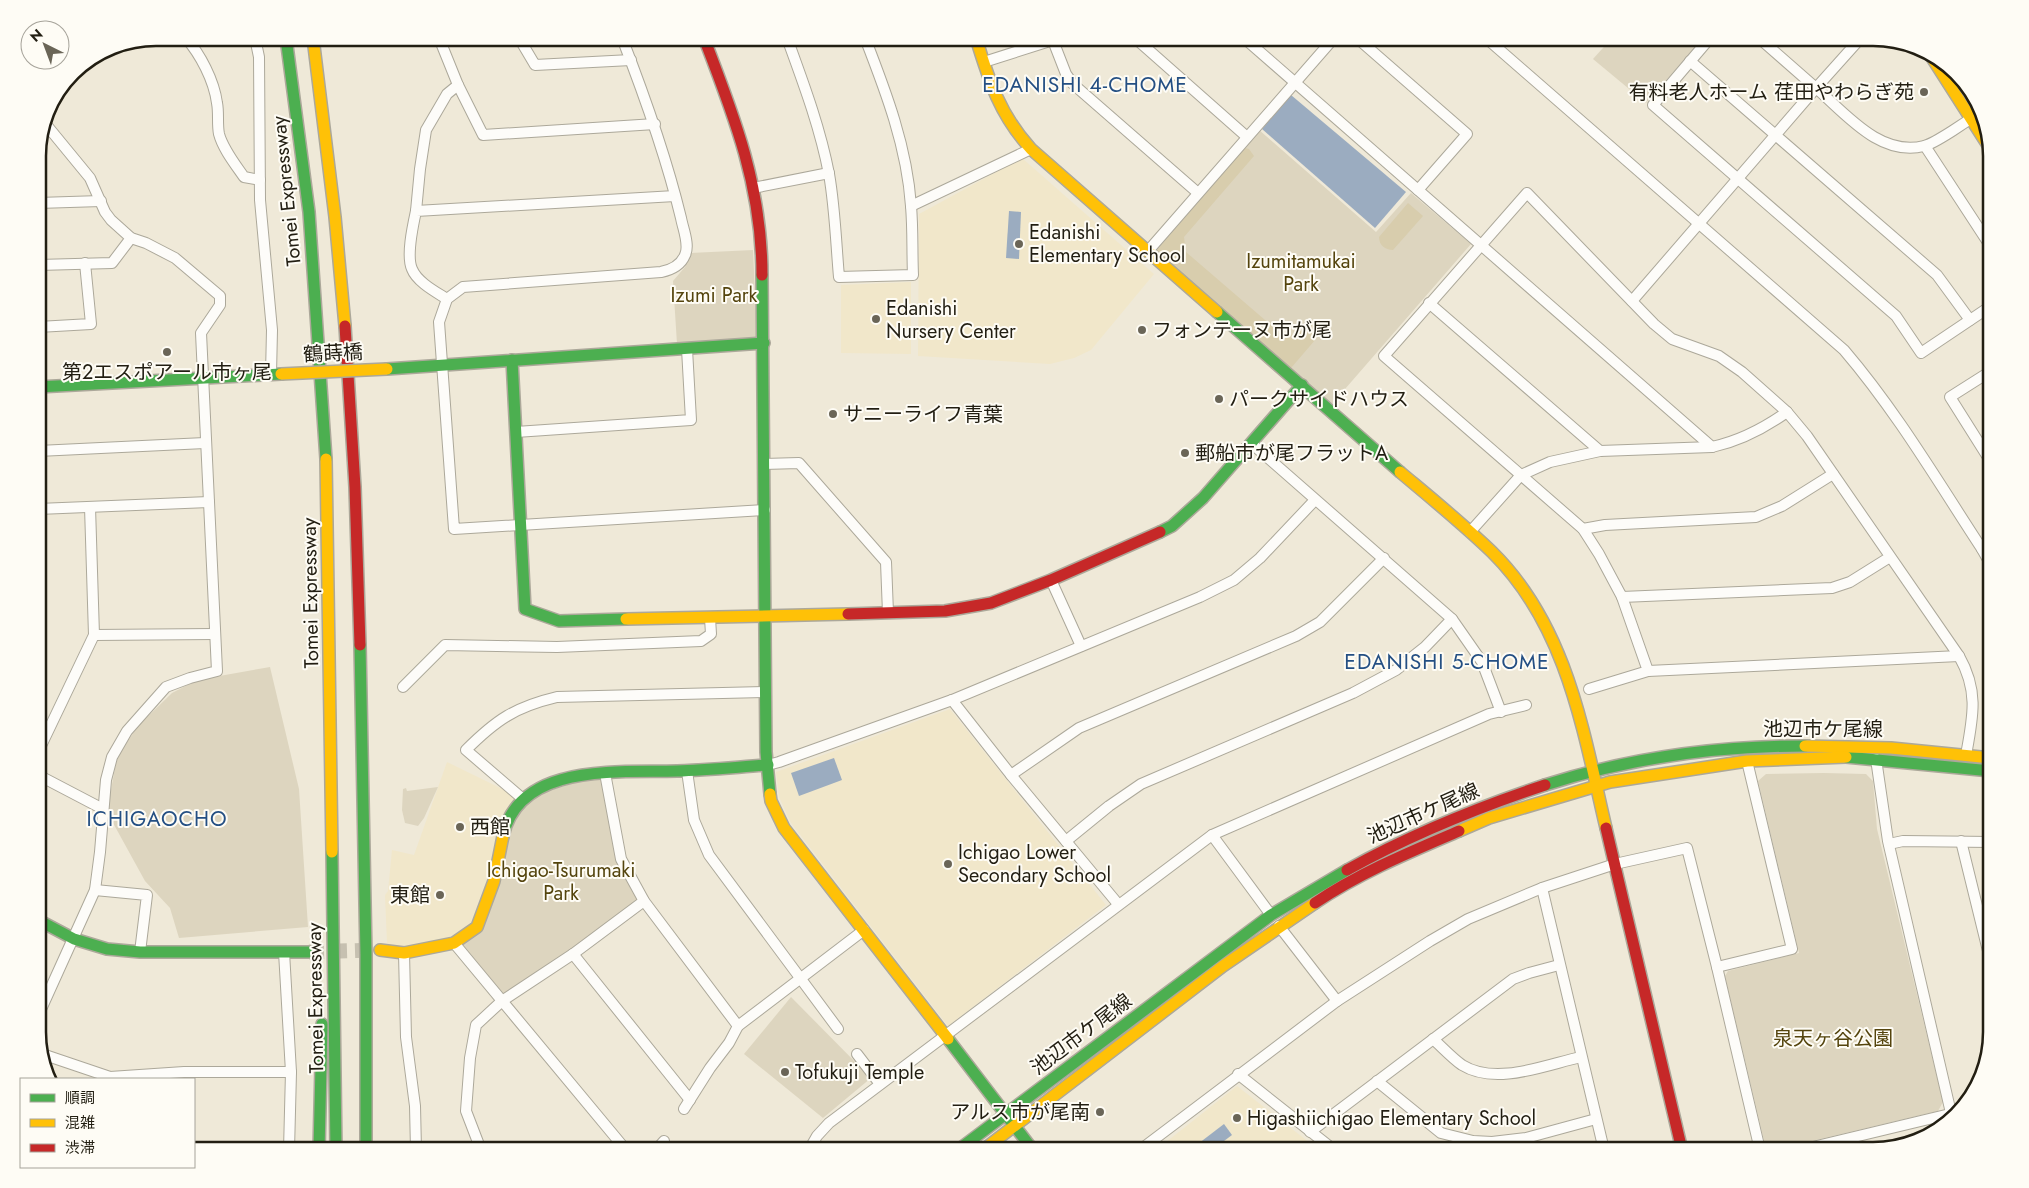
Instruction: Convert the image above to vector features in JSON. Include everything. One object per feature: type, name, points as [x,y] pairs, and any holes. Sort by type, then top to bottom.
[{"type":"main road","name":"Tomei Expressway","points":[[287,46],[309,212],[327,475],[336,1142]]},
{"type":"main road","points":[[314,46],[334,211],[353,465],[361,655],[368,1028],[366,1142]]},
{"type":"main road","points":[[707,46],[732,111],[753,188],[762,250],[766,692],[771,801],[784,828],[1027,1142]]},
{"type":"main road","points":[[979,46],[995,98],[1017,135],[1492,552],[1511,573],[1541,614],[1562,657],[1574,694],[1680,1142]]},
{"type":"main road","points":[[1944,72],[1973,112]]},
{"type":"main road","name":"鶴蒔橋","points":[[46,387],[387,369],[764,344]]},
{"type":"main road","points":[[512,360],[525,609],[558,621],[945,611],[990,603],[1051,580],[1172,526],[1203,498],[1302,385]]},
{"type":"main road","name":"池辺市ケ尾線","points":[[969,1142],[1271,915],[1315,887],[1392,845],[1488,804],[1593,771],[1677,755],[1806,745],[1864,745],[1983,757]]},
{"type":"main road","name":"池辺市ケ尾線","points":[[994,1142],[1223,966],[1332,891],[1395,859],[1489,818],[1596,786],[1700,767],[1747,761],[1841,757],[1983,770]]},
{"type":"main road","points":[[380,950],[404,952],[454,943],[477,927],[494,881],[504,832],[510,815],[523,800],[542,787],[561,779],[581,774],[687,771],[768,765]]},
{"type":"main road","points":[[319,1142],[322,1010],[331,852]]},
{"type":"main road","points":[[46,924],[74,939],[107,949],[140,952],[309,952]]},
{"type":"main road","points":[[368,1028],[375,1142]]},
{"type":"street","points":[[193,46],[211,81],[217,101],[219,134],[226,149],[244,177],[260,180]]},
{"type":"street","points":[[257,46],[259,58],[260,180],[276,374]]},
{"type":"street","points":[[442,46],[458,85],[483,135],[655,124]]},
{"type":"street","points":[[524,46],[535,65],[631,60]]},
{"type":"street","points":[[625,46],[655,124],[687,247],[685,256],[672,270],[463,286],[447,299],[439,322],[454,530],[765,510]]},
{"type":"street","points":[[790,46],[810,101],[829,173],[839,277],[913,275],[911,206],[905,162],[890,103],[868,46]]},
{"type":"street","points":[[984,62],[1031,46]]},
{"type":"street","points":[[1055,46],[1066,74],[1073,84],[1198,194]]},
{"type":"street","points":[[1144,46],[1246,137]]},
{"type":"street","points":[[1253,46],[1712,447]]},
{"type":"street","points":[[1148,251],[1327,46]]},
{"type":"street","points":[[1365,46],[1467,134],[1418,190]]},
{"type":"street","points":[[1495,46],[1820,329],[1855,363],[1899,420],[1983,544]]},
{"type":"street","points":[[1703,46],[1653,105],[1896,316],[1921,353],[1983,311]]},
{"type":"street","points":[[1768,46],[1874,138],[1891,146],[1905,149],[1925,146],[1975,117]]},
{"type":"street","points":[[1632,301],[1736,178],[1854,46]]},
{"type":"street","points":[[1690,61],[1937,275],[1970,320]]},
{"type":"street","points":[[447,299],[428,288],[411,269],[410,241],[416,211],[426,130],[447,94],[458,85]]},
{"type":"street","points":[[46,999],[95,890],[106,780],[112,757],[127,731],[166,687],[217,671],[201,333],[220,305],[220,296],[175,258],[146,243],[131,238],[111,220],[105,212],[90,178],[50,129]]},
{"type":"street","points":[[1925,146],[1983,235]]},
{"type":"street","points":[[911,206],[1031,149]]},
{"type":"street","points":[[753,188],[829,173]]},
{"type":"street","points":[[1648,671],[1622,597],[1583,529],[1384,356],[1527,193],[1654,324],[1672,338],[1693,348],[1719,356],[1742,372],[1787,412],[1833,474],[1966,668],[1974,706],[1966,755]]},
{"type":"street","points":[[416,211],[675,196]]},
{"type":"street","points":[[46,203],[101,201]]},
{"type":"street","points":[[46,265],[112,263],[131,238]]},
{"type":"street","points":[[46,327],[92,324],[85,263]]},
{"type":"street","points":[[1429,303],[1600,452]]},
{"type":"street","points":[[516,432],[690,420],[687,349]]},
{"type":"street","points":[[1983,376],[1950,397],[1983,449]]},
{"type":"street","points":[[1470,532],[1521,475],[1550,462],[1600,452],[1712,447],[1728,444],[1764,428],[1787,412]]},
{"type":"street","points":[[46,451],[205,443]]},
{"type":"street","points":[[1251,443],[1452,619],[1482,662],[1500,712]]},
{"type":"street","points":[[764,464],[799,463],[886,562],[888,613]]},
{"type":"street","points":[[1583,529],[1605,525],[1756,517],[1782,506],[1833,474]]},
{"type":"street","points":[[768,765],[952,700],[1200,597],[1234,580],[1260,558],[1315,500]]},
{"type":"street","points":[[46,510],[209,502]]},
{"type":"street","points":[[46,735],[94,635],[90,507]]},
{"type":"street","points":[[1011,775],[1078,728],[1304,632],[1320,622],[1384,558]]},
{"type":"street","points":[[1622,597],[1832,588],[1850,582],[1890,558]]},
{"type":"street","points":[[1051,580],[1081,646]]},
{"type":"street","points":[[403,686],[445,645],[557,647],[701,641],[711,634],[710,618]]},
{"type":"street","points":[[1066,841],[1109,806],[1141,784],[1353,693],[1396,670],[1425,646],[1452,619]]},
{"type":"street","points":[[94,635],[214,634]]},
{"type":"street","points":[[1589,689],[1648,671],[1959,656]]},
{"type":"street","points":[[523,800],[466,750],[486,730],[509,713],[533,703],[557,697],[766,692]]},
{"type":"street","points":[[952,700],[1011,775],[1118,904]]},
{"type":"street","points":[[814,1142],[830,1123],[880,1084],[1212,835],[1489,714],[1526,705]]},
{"type":"street","points":[[1876,759],[1889,844],[1952,1109]]},
{"type":"street","points":[[1717,967],[1792,949],[1747,761]]},
{"type":"street","points":[[687,771],[694,820],[709,856],[838,1029]]},
{"type":"street","points":[[605,772],[622,859],[644,901],[738,1026]]},
{"type":"street","points":[[46,779],[103,809]]},
{"type":"street","points":[[1212,835],[1271,915]]},
{"type":"street","points":[[1889,844],[1903,841],[1983,842]]},
{"type":"street","points":[[1961,841],[1983,926]]},
{"type":"street","points":[[1150,1142],[1337,1001],[1430,941],[1468,919],[1542,888],[1615,864],[1687,848],[1758,1142]]},
{"type":"street","points":[[1542,888],[1602,1142]]},
{"type":"street","points":[[95,890],[147,895],[140,952]]},
{"type":"street","points":[[478,1142],[466,1111],[470,1058],[476,1025],[502,1001],[573,954],[644,901]]},
{"type":"street","points":[[1279,926],[1337,1001]]},
{"type":"street","points":[[684,1109],[710,1068],[729,1043],[738,1026],[799,977],[864,930]]},
{"type":"street","points":[[454,943],[619,1142]]},
{"type":"street","points":[[284,952],[291,1072],[289,1142]]},
{"type":"street","points":[[404,952],[406,1037],[415,1106],[416,1142]]},
{"type":"street","points":[[573,954],[690,1100]]},
{"type":"street","points":[[1310,1132],[1514,979],[1559,965]]},
{"type":"street","points":[[1433,1039],[1461,1064],[1478,1072],[1508,1074],[1581,1057]]},
{"type":"street","points":[[857,1054],[880,1084]]},
{"type":"street","points":[[49,1056],[110,1078],[184,1072],[291,1072]]},
{"type":"street","points":[[1238,1074],[1323,1142]]},
{"type":"street","points":[[1377,1081],[1441,1133],[1473,1140],[1492,1142],[1526,1138],[1596,1119]]},
{"type":"street","points":[[1833,1142],[1945,1115]]},
{"type":"shaded area","points":[[1245,148],[1249,149],[1254,156],[1184,237],[1186,252],[1280,333],[1295,335],[1312,323],[1319,324],[1322,332],[1291,368],[1156,251]]},
{"type":"shaded area","name":"Edanishi Elementary School","points":[[1022,158],[1154,274],[1091,350],[1074,358],[1050,364],[918,356],[919,214]]},
{"type":"shaded area","points":[[1408,203],[1423,216],[1393,250],[1385,248],[1381,245],[1379,237]]},
{"type":"shaded area","name":"Edanishi Nursery Center","points":[[911,282],[911,354],[841,353],[841,285]]},
{"type":"shaded area","name":"Ichigao Lower Secondary School","points":[[950,709],[1106,905],[948,1026],[791,823],[779,797],[776,772]]},
{"type":"shaded area","points":[[447,762],[523,799],[477,927],[404,953],[387,943],[385,895],[388,891],[392,850],[414,855]]},
{"type":"shaded area","name":"Higashiichigao Elementary School","points":[[1237,1086],[1309,1142],[1166,1142]]},
{"type":"green space","points":[[1605,46],[1696,46],[1646,103],[1593,59]]},
{"type":"green space","name":"Izumitamukai Park","points":[[1258,129],[1376,232],[1411,193],[1471,244],[1332,404],[1155,250]]},
{"type":"green space","name":"Izumi Park","points":[[753,250],[757,337],[677,344],[673,281],[685,267],[690,253]]},
{"type":"green space","points":[[270,667],[299,789],[308,927],[179,938],[170,908],[145,881],[107,812],[117,757],[138,726],[172,693],[197,680]]},
{"type":"green space","name":"Ichigao-Tsurumaki Park","points":[[605,773],[621,859],[644,901],[502,1001],[454,943],[477,927],[523,799]]},
{"type":"green space","name":"泉天ヶ谷公園","points":[[1766,774],[1866,774],[1873,781],[1877,829],[1943,1102],[1938,1111],[1808,1142],[1764,1142],[1725,976],[1728,971],[1799,953],[1758,781]]},
{"type":"green space","points":[[438,787],[424,818],[418,826],[405,823],[402,810],[403,789],[406,788],[407,791]]},
{"type":"green space","points":[[791,997],[871,1078],[823,1118],[744,1054]]},
{"type":"water","points":[[1291,95],[1406,192],[1375,228],[1262,129]]},
{"type":"water","points":[[1009,211],[1021,212],[1019,259],[1006,258]]},
{"type":"water","points":[[834,758],[842,780],[799,796],[791,773]]},
{"type":"water","points":[[1224,1124],[1232,1135],[1223,1142],[1200,1142]]},
{"type":"tunnel","points":[[309,952],[376,950]]},
{"type":"traffic: fast","points":[[287,46],[309,212],[326,459]]},
{"type":"traffic: fast","points":[[762,275],[766,752],[770,794]]},
{"type":"traffic: fast","points":[[1217,312],[1400,472]]},
{"type":"traffic: fast","points":[[387,369],[764,343]]},
{"type":"traffic: fast","points":[[512,360],[525,609],[559,621],[626,619]]},
{"type":"traffic: fast","points":[[46,387],[281,374]]},
{"type":"traffic: fast","points":[[1160,532],[1172,526],[1203,498],[1302,385]]},
{"type":"traffic: fast","points":[[360,645],[366,954],[366,1142]]},
{"type":"traffic: fast","points":[[1545,785],[1609,768],[1674,755],[1739,748],[1805,746]]},
{"type":"traffic: fast","points":[[1846,757],[1983,770]]},
{"type":"traffic: fast","points":[[503,836],[513,812],[529,795],[550,783],[575,776],[601,773],[688,771],[768,765]]},
{"type":"traffic: fast","points":[[332,852],[336,1142]]},
{"type":"traffic: fast","points":[[969,1142],[1271,915],[1347,870]]},
{"type":"traffic: fast","points":[[46,924],[74,939],[107,949],[140,952],[309,952]]},
{"type":"traffic: fast","points":[[319,1142],[322,1024]]},
{"type":"traffic: fast","points":[[948,1039],[1027,1142]]},
{"type":"traffic: slow","points":[[314,46],[335,217],[345,326]]},
{"type":"traffic: slow","points":[[979,46],[1003,110],[1031,149],[1217,312]]},
{"type":"traffic: slow","points":[[1939,68],[1981,134]]},
{"type":"traffic: slow","points":[[281,374],[387,369]]},
{"type":"traffic: slow","points":[[326,459],[332,852]]},
{"type":"traffic: slow","points":[[1400,472],[1492,552],[1517,581],[1538,613],[1555,646],[1580,717],[1606,828]]},
{"type":"traffic: slow","points":[[626,619],[848,614]]},
{"type":"traffic: slow","points":[[1805,746],[1891,748],[1983,757]]},
{"type":"traffic: slow","points":[[1459,831],[1489,818],[1610,782],[1747,761],[1846,757]]},
{"type":"traffic: slow","points":[[770,794],[771,801],[784,828],[948,1039]]},
{"type":"traffic: slow","points":[[380,950],[404,953],[454,943],[477,927],[494,881],[503,836]]},
{"type":"traffic: slow","points":[[993,1142],[1223,966],[1315,903]]},
{"type":"traffic: jam","points":[[707,46],[736,125],[752,183],[761,243],[762,275]]},
{"type":"traffic: jam","points":[[345,326],[355,487],[360,645]]},
{"type":"traffic: jam","points":[[848,614],[945,611],[991,603],[1051,580],[1160,532]]},
{"type":"traffic: jam","points":[[1347,870],[1395,845],[1444,823],[1545,785]]},
{"type":"traffic: jam","points":[[1606,828],[1680,1142]]},
{"type":"traffic: jam","points":[[1315,903],[1349,882],[1459,831]]},
{"type":"place","name":"有料老人ホーム 荏田やわらぎ苑","points":[[1924,92]]},
{"type":"place","name":"Edanishi Elementary School","points":[[1019,244]]},
{"type":"place","name":"Edanishi Nursery Center","points":[[876,319]]},
{"type":"place","name":"フォンテーヌ市が尾","points":[[1142,330]]},
{"type":"place","name":"第2エスポアール市ヶ尾","points":[[167,352]]},
{"type":"place","name":"パークサイドハウス","points":[[1219,399]]},
{"type":"place","name":"サニーライフ青葉","points":[[833,414]]},
{"type":"place","name":"郵船市が尾フラットA","points":[[1185,453]]},
{"type":"place","name":"西館","points":[[460,827]]},
{"type":"place","name":"Ichigao Lower Secondary School","points":[[948,864]]},
{"type":"place","name":"東館","points":[[440,895]]},
{"type":"place","name":"Tofukuji Temple","points":[[785,1072]]},
{"type":"place","name":"アルス市が尾南","points":[[1100,1112]]},
{"type":"place","name":"Higashiichigao Elementary School","points":[[1237,1118]]},
{"type":"district","name":"EDANISHI 4-CHOME","points":[[1085,85]]},
{"type":"district","name":"EDANISHI 5-CHOME","points":[[1447,662]]},
{"type":"district","name":"ICHIGAOCHO","points":[[157,819]]}]
